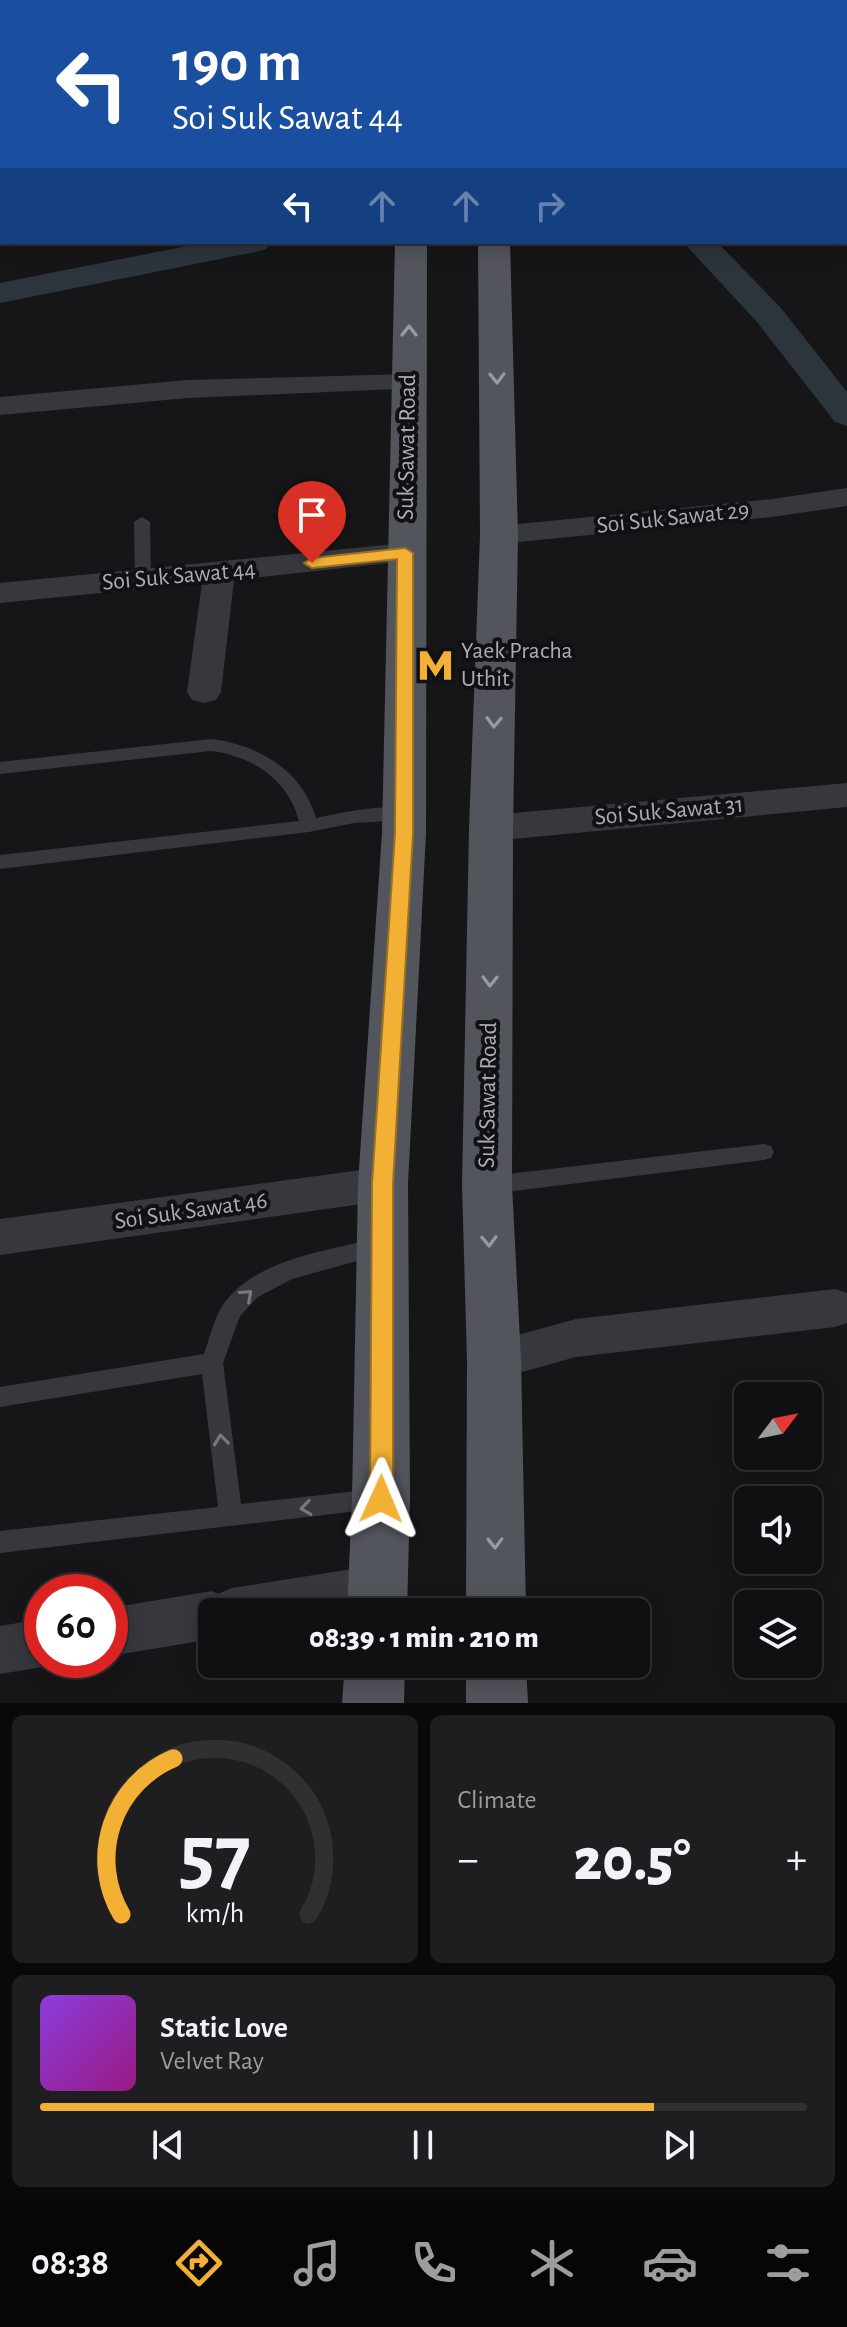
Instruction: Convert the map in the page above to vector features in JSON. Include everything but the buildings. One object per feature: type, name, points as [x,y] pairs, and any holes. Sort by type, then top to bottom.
[{"type":"main road","name":"Suk Sawat Road","points":[[495,257],[499,535],[491,828],[487,1185],[494,1360],[496,1598]]},
{"type":"main road","name":"Suk Sawat Road","points":[[377,1598],[385,1245],[383,1184],[404,814],[410,261]]},
{"type":"main road","points":[[373,1703],[374,1678]]},
{"type":"main road","points":[[496,1678],[497,1703]]},
{"type":"street","points":[[0,406],[204,388],[409,382]]},
{"type":"street","name":"Soi Suk Sawat 29","points":[[499,535],[772,508],[847,497]]},
{"type":"street","name":"Soi Suk Sawat 44","points":[[0,593],[405,553]]},
{"type":"street","points":[[204,692],[219,573]]},
{"type":"street","name":"Soi Suk Sawat 31","points":[[491,828],[847,795]]},
{"type":"street","name":"Soi Suk Sawat 46","points":[[0,1237],[383,1184]]},
{"type":"street","points":[[494,1360],[576,1338],[835,1308]]},
{"type":"street","points":[[128,1629],[198,1617]]},
{"type":"street","points":[[0,1650],[24,1646]]},
{"type":"lane","points":[[142,522],[143,580]]},
{"type":"lane","points":[[0,768],[211,745],[235,747],[291,784],[302,802],[309,826]]},
{"type":"lane","points":[[0,862],[309,826],[354,817],[404,814]]},
{"type":"lane","points":[[487,1185],[764,1152]]},
{"type":"lane","points":[[231,1517],[212,1363],[231,1311],[250,1290],[287,1271],[385,1245]]},
{"type":"lane","points":[[0,1397],[212,1363]]},
{"type":"lane","points":[[0,1542],[381,1499]]},
{"type":"waterway","points":[[0,293],[245,244]]},
{"type":"waterway","points":[[701,244],[769,315],[847,415]]},
{"type":"place","name":"Yaek Pracha Uthit","points":[[435,665]]},
{"type":"route","points":[[312,563],[405,553],[404,833],[383,1184],[381,1499]]}]
